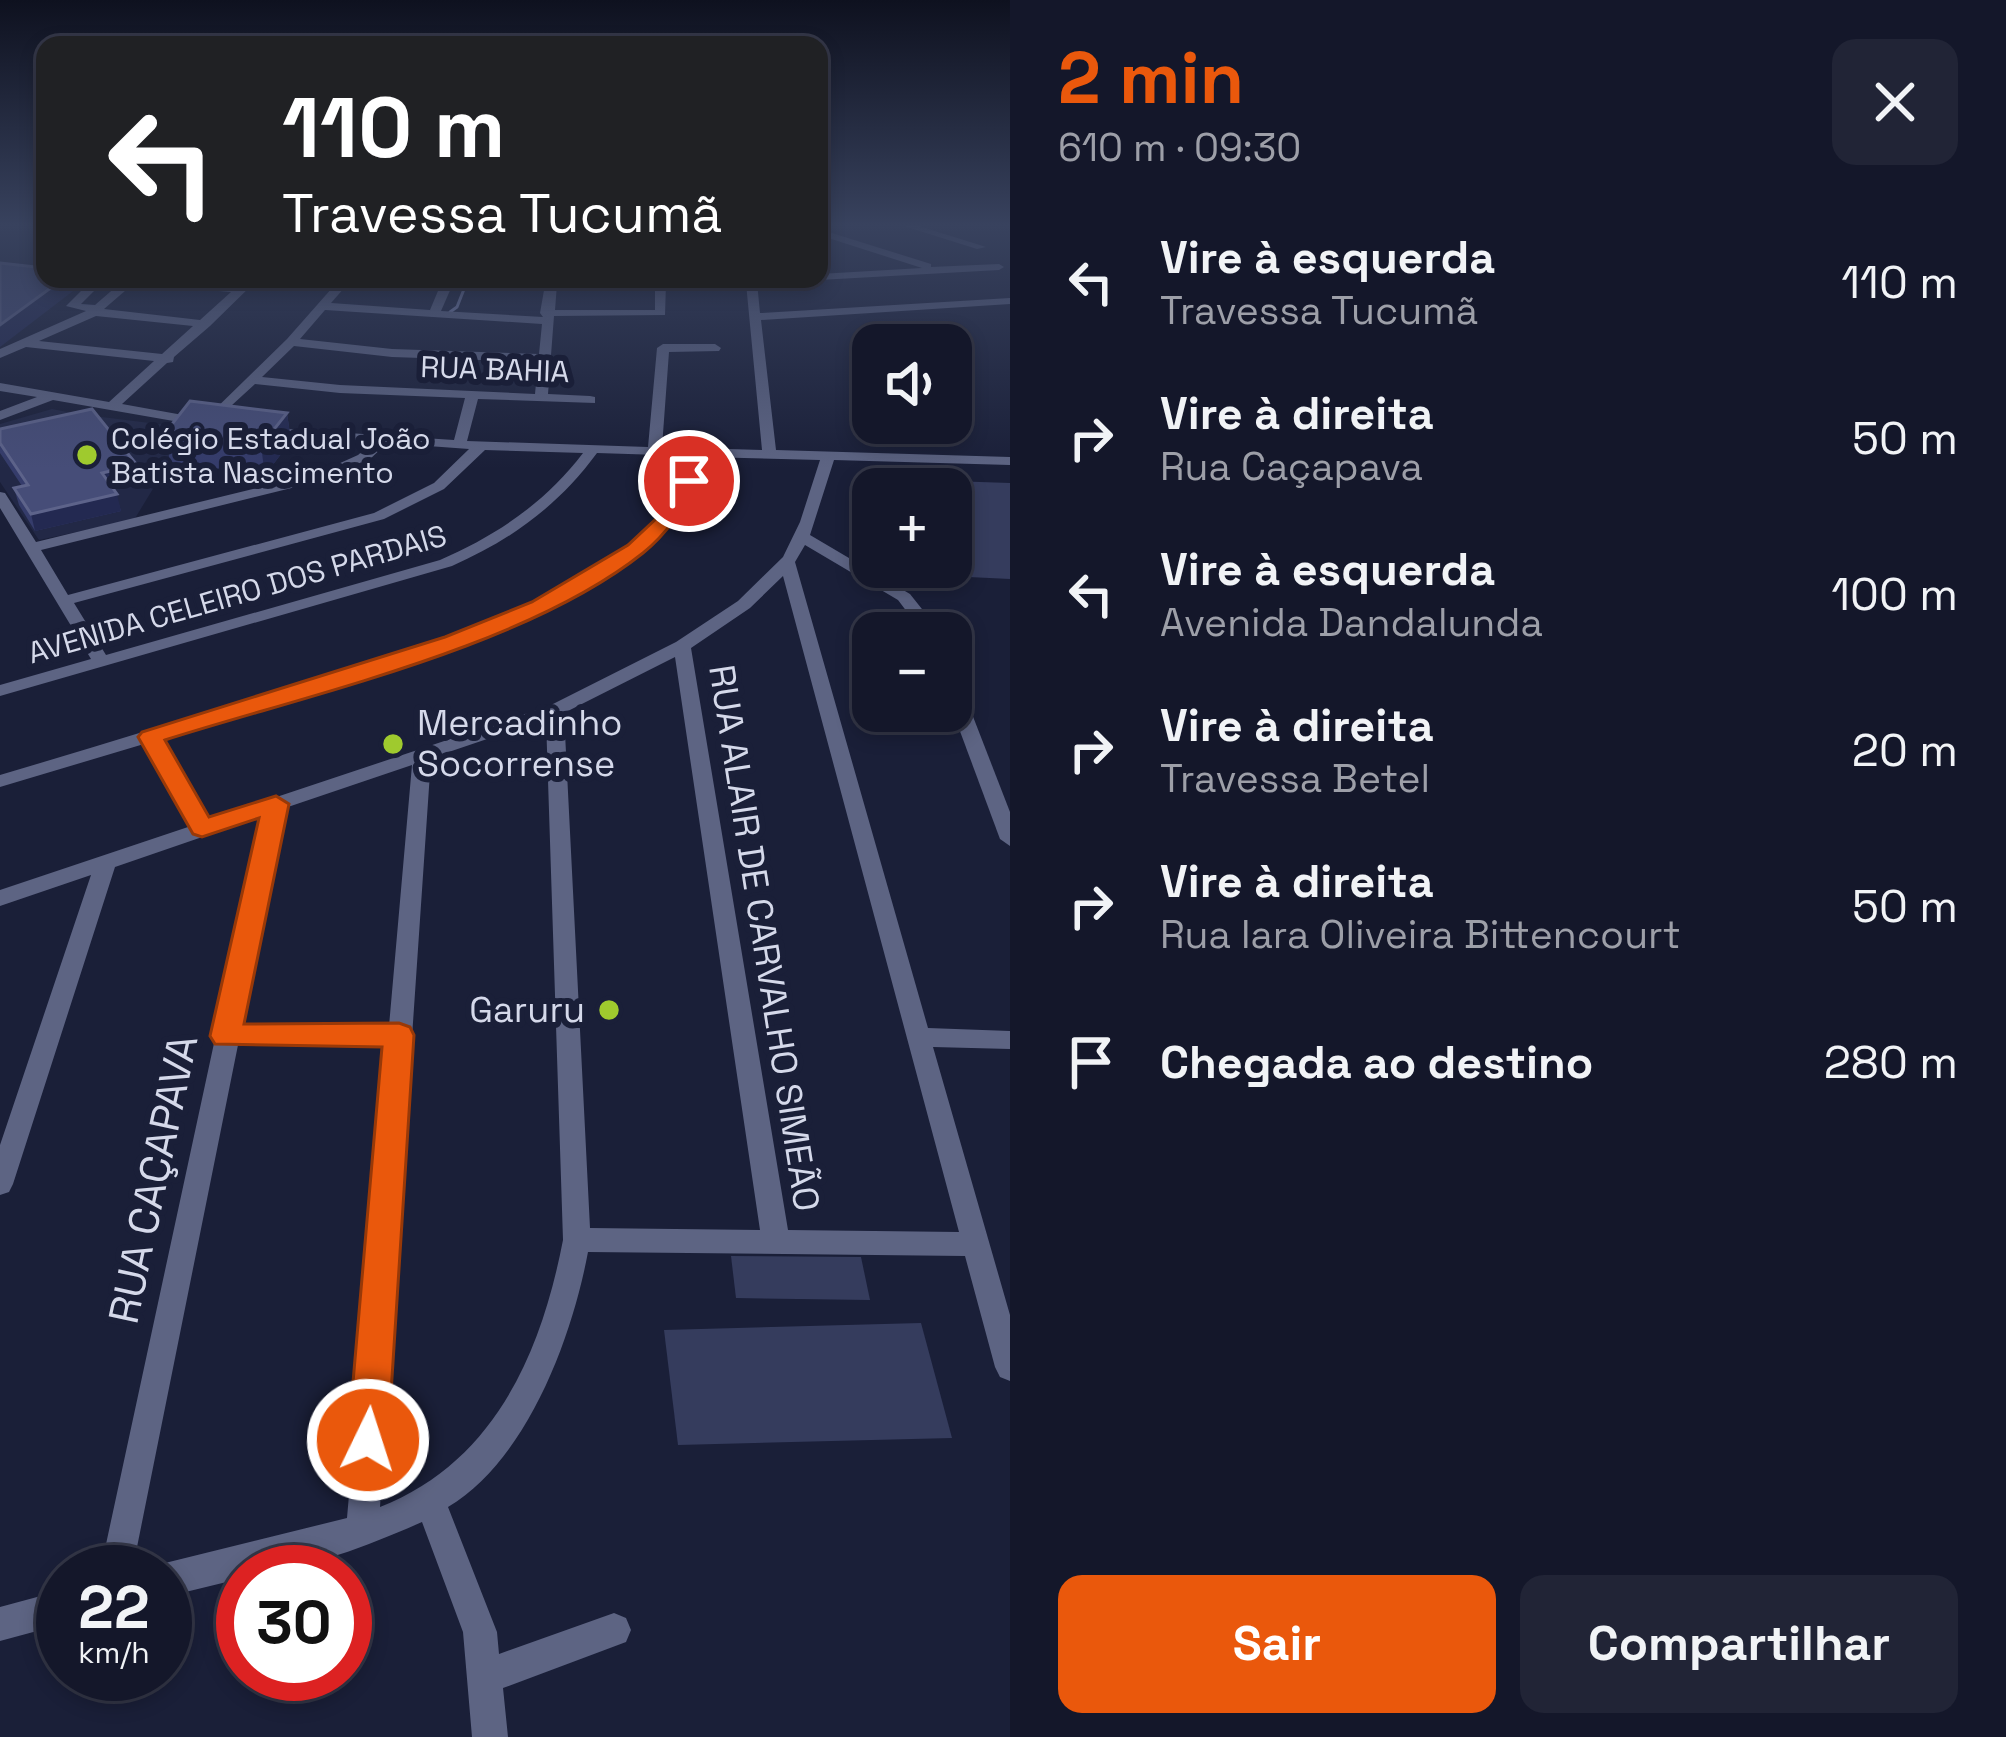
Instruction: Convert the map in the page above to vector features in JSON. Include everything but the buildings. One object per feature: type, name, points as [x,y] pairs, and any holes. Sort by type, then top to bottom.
[{"type":"street","points":[[78,307],[206,325]]},
{"type":"street","points":[[0,354],[99,307]]},
{"type":"street","points":[[110,408],[223,307]]},
{"type":"street","points":[[208,423],[321,307]]},
{"type":"street","points":[[334,307],[433,316],[546,317],[662,313],[662,307]]},
{"type":"street","points":[[433,316],[437,307]]},
{"type":"street","points":[[541,399],[548,307]]},
{"type":"street","points":[[755,307],[769,453]]},
{"type":"street","points":[[756,317],[914,307]]},
{"type":"street","points":[[291,342],[392,353],[543,358]]},
{"type":"street","points":[[24,343],[169,358]]},
{"type":"street","points":[[656,451],[663,348],[715,349]]},
{"type":"street","name":"RUA BAHIA","points":[[254,380],[472,397],[590,400]]},
{"type":"street","points":[[0,387],[230,426]]},
{"type":"street","points":[[0,416],[50,397]]},
{"type":"street","points":[[459,445],[472,397]]},
{"type":"street","points":[[252,428],[381,442],[1010,461]]},
{"type":"street","points":[[31,548],[323,476],[363,458],[381,442]]},
{"type":"street","points":[[64,601],[379,516],[439,486],[482,446]]},
{"type":"street","name":"AVENIDA CELEIRO DOS PARDAIS","points":[[0,691],[391,580],[479,550],[549,502],[593,449]]},
{"type":"street","points":[[0,780],[452,642],[577,587],[635,550],[668,518],[699,452]]},
{"type":"street","points":[[0,898],[556,710],[626,679],[682,646],[787,563],[802,537],[829,454]]},
{"type":"street","points":[[0,496],[101,662]]},
{"type":"street","points":[[802,537],[904,596],[916,612]]},
{"type":"street","points":[[787,563],[1010,1367]]},
{"type":"street","name":"RUA ALAIR DE CARVALHO SIMEÃO","points":[[682,646],[776,1241]]},
{"type":"street","points":[[192,1573],[362,1530],[430,1501],[475,1468],[514,1414],[552,1338],[569,1288],[577,1240],[556,710]]},
{"type":"street","points":[[970,732],[1010,839]]},
{"type":"street","points":[[150,737],[202,828]]},
{"type":"street","points":[[362,1530],[422,754]]},
{"type":"street","name":"RUA CAÇAPAVA","points":[[122,1545],[276,804]]},
{"type":"street","points":[[0,1184],[106,862]]},
{"type":"street","points":[[226,1036],[399,1035]]},
{"type":"street","points":[[920,1037],[1010,1040]]},
{"type":"street","points":[[577,1240],[976,1244]]},
{"type":"street","points":[[430,1501],[480,1632],[490,1737]]},
{"type":"street","points":[[0,1624],[36,1614]]},
{"type":"street","points":[[484,1677],[614,1630]]},
{"type":"shaded area","name":"Colégio Estadual João Batista Nascimento","points":[[52,409],[190,428],[134,520],[39,540],[0,482],[0,424]]},
{"type":"shaded area","points":[[972,482],[1010,483],[1010,579],[972,577]]},
{"type":"shaded area","points":[[731,1256],[861,1257],[870,1300],[736,1298]]},
{"type":"shaded area","points":[[921,1323],[952,1438],[678,1445],[664,1330]]},
{"type":"waterway","points":[[450,312],[457,307]]},
{"type":"place","name":"Colégio Estadual João Batista Nascimento","points":[[87,455]]},
{"type":"place","name":"Mercadinho Socorrense","points":[[393,744]]},
{"type":"place","name":"Garuru","points":[[609,1010]]},
{"type":"route","points":[[368,1440],[399,1035],[226,1036],[276,804],[202,828],[150,737],[452,642],[540,606],[635,550],[668,518],[689,481]]}]
